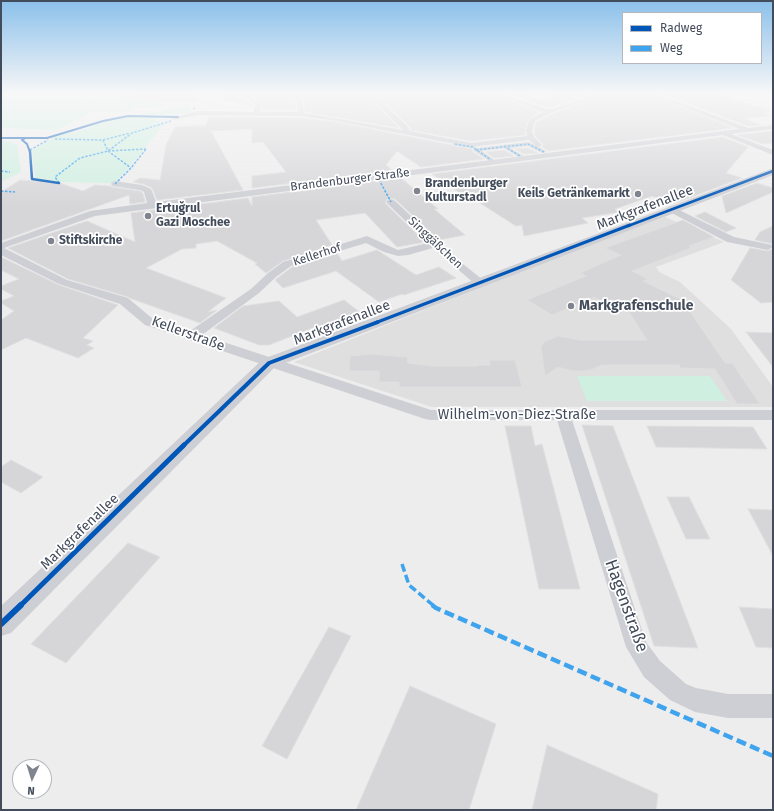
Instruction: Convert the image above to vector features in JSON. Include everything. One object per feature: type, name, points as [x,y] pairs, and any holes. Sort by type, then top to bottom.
[{"type":"street","points":[[401,131],[471,145],[532,142],[548,153]]},
{"type":"street","points":[[531,131],[532,142]]},
{"type":"street","name":"Brandenburger Straße","points":[[1,246],[94,213],[548,153],[743,131]]},
{"type":"street","points":[[723,134],[773,152]]},
{"type":"street","points":[[455,144],[473,148],[532,142]]},
{"type":"street","points":[[504,146],[520,156]]},
{"type":"street","points":[[473,148],[491,160]]},
{"type":"street","name":"Markgrafenallee","points":[[1,624],[269,363],[773,171]]},
{"type":"street","points":[[115,184],[142,188],[148,191],[152,201],[151,206]]},
{"type":"street","name":"Singgäßchen","points":[[391,202],[454,262],[479,282]]},
{"type":"street","name":"Markgrafenallee","points":[[672,209],[731,240],[768,247]]},
{"type":"street","name":"Kellerhof","points":[[192,336],[255,291],[272,275],[287,264],[367,239],[388,250],[398,253],[408,252],[436,244]]},
{"type":"street","name":"Kellerstraße","points":[[1,251],[63,282],[124,301],[149,322],[269,363]]},
{"type":"street","name":"Wilhelm-von-Diez-Straße","points":[[269,363],[430,415],[773,415]]},
{"type":"street","name":"Hagenstraße","points":[[563,415],[637,647],[652,669],[678,692],[695,700],[728,706],[773,706]]},
{"type":"shaded area","name":"Markgrafenschule","points":[[665,217],[724,242],[656,267],[659,272],[680,282],[731,329],[773,387],[773,407],[432,407],[294,362],[583,247]]},
{"type":"green space","points":[[80,131],[159,131],[129,168],[114,183],[60,182],[35,178],[32,151],[55,137],[67,133]]},
{"type":"green space","points":[[1,140],[17,144],[21,172],[1,182]]},
{"type":"green space","points":[[577,376],[710,376],[727,401],[587,401]]},
{"type":"building","points":[[173,131],[214,131],[211,131],[243,190],[157,200],[152,188],[133,182],[140,178],[160,180],[166,145]]},
{"type":"building","points":[[252,131],[381,131],[472,149],[473,152],[484,159],[421,167],[397,151],[386,165],[393,171],[252,188],[252,176],[286,172],[263,142],[252,143]]},
{"type":"building","points":[[416,131],[525,131],[525,135],[471,141]]},
{"type":"building","points":[[534,131],[710,131],[548,151],[542,147],[543,144],[535,136]]},
{"type":"building","points":[[773,131],[773,143],[763,144],[737,135]]},
{"type":"building","points":[[723,137],[748,147],[726,173],[742,178],[675,203],[652,196],[615,209],[620,212],[582,218],[588,223],[524,236],[522,225],[516,226],[472,198],[466,197],[432,174]]},
{"type":"building","points":[[528,148],[538,153],[524,154],[515,149]]},
{"type":"building","points":[[504,150],[514,156],[494,158],[486,152]]},
{"type":"building","points":[[401,178],[438,209],[434,209],[465,235],[439,240],[395,199],[391,198],[387,199],[385,203],[425,242],[397,247],[365,213],[316,220],[332,245],[283,261],[266,273],[255,264],[257,263],[217,241],[196,244],[196,248],[182,249],[146,268],[226,298],[208,312],[217,310],[200,323],[128,297],[68,279],[8,248],[87,221],[135,242],[131,213],[248,198],[252,206],[252,197]]},
{"type":"building","points":[[20,180],[60,183],[83,191],[95,185],[140,191],[143,193],[145,202],[130,204],[129,195],[1,241],[1,192]]},
{"type":"building","points":[[757,183],[773,188],[773,192],[726,213],[722,196]]},
{"type":"building","points":[[705,212],[736,228],[726,232],[695,216]]},
{"type":"building","points":[[683,220],[714,237],[689,246],[691,248],[632,271],[648,279],[643,281],[682,300],[725,363],[732,363],[760,404],[737,404],[715,369],[680,368],[679,365],[602,365],[591,370],[582,371],[572,371],[558,367],[545,376],[541,347],[544,342],[558,336],[579,340],[647,340],[627,309],[611,300],[603,302],[594,297],[552,315],[527,300],[586,276],[580,273],[621,255],[605,248]]},
{"type":"building","points":[[773,226],[773,244],[755,240],[760,232]]},
{"type":"building","points":[[750,248],[768,251],[773,249],[773,302],[761,303],[731,280]]},
{"type":"building","points":[[377,250],[416,275],[439,267],[456,278],[379,302],[336,271],[283,288],[275,280],[292,267],[337,253],[342,261]]},
{"type":"building","points":[[1,257],[59,285],[118,305],[83,338],[93,341],[87,345],[94,348],[78,358],[26,338],[1,350],[1,320],[14,311],[1,303],[1,301],[14,296],[1,289],[1,286],[19,279],[1,270]]},
{"type":"building","points":[[344,300],[361,313],[322,327],[320,325],[269,345],[259,345],[214,328],[243,306],[279,301],[297,317]]},
{"type":"building","points":[[746,332],[773,333],[773,367]]},
{"type":"building","points":[[371,354],[407,357],[408,363],[431,366],[478,366],[477,365],[490,365],[489,360],[515,360],[522,387],[399,387],[399,382],[379,382],[379,371],[349,371],[350,356]]},
{"type":"building","points":[[582,425],[613,426],[698,648],[654,646]]},
{"type":"building","points":[[505,426],[531,426],[535,446],[542,444],[580,589],[539,589]]},
{"type":"building","points":[[647,426],[753,427],[767,449],[656,447]]},
{"type":"building","points":[[11,460],[43,477],[21,493],[1,482],[1,467]]},
{"type":"building","points":[[667,497],[689,497],[710,539],[686,539]]},
{"type":"building","points":[[748,509],[773,510],[773,556]]},
{"type":"building","points":[[128,543],[160,557],[66,663],[31,644]]},
{"type":"building","points":[[739,607],[773,609],[773,648],[756,647]]},
{"type":"building","points":[[329,627],[351,636],[287,759],[262,746]]},
{"type":"building","points":[[410,686],[496,724],[469,810],[356,810]]},
{"type":"building","points":[[547,745],[658,794],[656,810],[532,810]]},
{"type":"marked path","points":[[59,183],[55,177],[80,158],[108,151],[132,133],[139,131]]},
{"type":"marked path","points":[[55,139],[103,140],[130,133]]},
{"type":"marked path","points":[[30,150],[48,140]]},
{"type":"marked path","points":[[103,140],[108,151],[131,168]]},
{"type":"marked path","points":[[455,144],[472,147]]},
{"type":"marked path","points":[[476,150],[528,144],[544,152]]},
{"type":"marked path","points":[[471,146],[491,160]]},
{"type":"marked path","points":[[504,146],[520,156]]},
{"type":"marked path","points":[[108,151],[146,149]]},
{"type":"marked path","points":[[115,184],[131,168],[146,149]]},
{"type":"marked path","points":[[1,171],[10,172]]},
{"type":"marked path","points":[[377,176],[391,202]]},
{"type":"marked path","points":[[1,191],[15,192]]},
{"type":"marked path","points":[[402,564],[409,585],[436,608],[773,756]]},
{"type":"cycle path","points":[[1,138],[47,138],[71,131]]},
{"type":"cycle path","points":[[24,139],[22,140],[27,144],[30,150],[32,179],[59,183]]},
{"type":"cycle path","points":[[1,624],[269,363],[773,171]]},
{"type":"place","name":"Brandenburger Kulturstadl","points":[[417,191]]},
{"type":"place","name":"Keils Getränkemarkt","points":[[638,194]]},
{"type":"place","name":"Ertuğrul Gazi Moschee","points":[[148,216]]},
{"type":"place","name":"Stiftskirche","points":[[51,241]]},
{"type":"place","name":"Markgrafenschule","points":[[571,306]]}]
